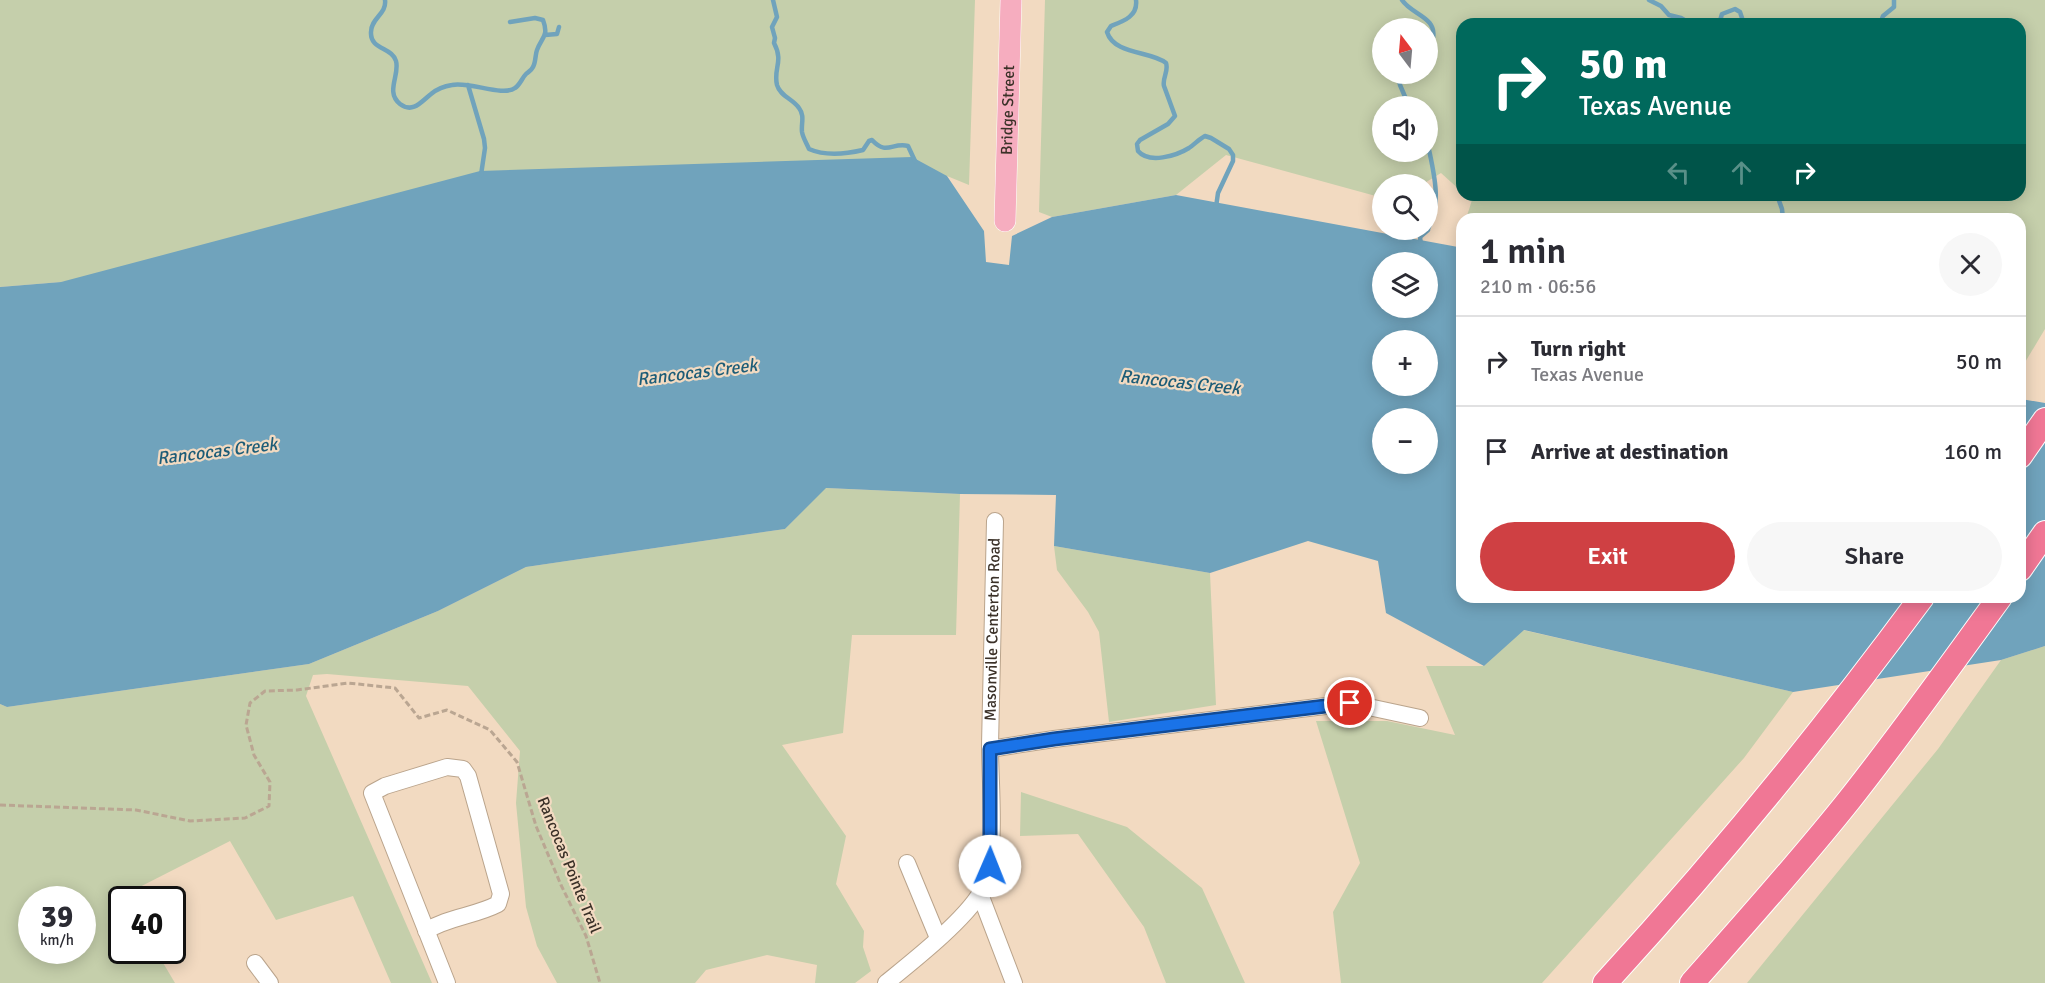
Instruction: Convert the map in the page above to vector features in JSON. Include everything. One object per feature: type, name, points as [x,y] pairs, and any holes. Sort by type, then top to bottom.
[{"type":"highway","points":[[2026,447],[2045,420]]},
{"type":"highway","points":[[2026,560],[2045,533]]},
{"type":"highway","points":[[1605,983],[1722,851],[1843,703],[1918,603]]},
{"type":"highway","points":[[1692,983],[1760,907],[1841,809],[1940,682],[1996,603]]},
{"type":"main road","name":"Bridge Street","points":[[1005,221],[1011,0]]},
{"type":"street","name":"Masonville Centerton Road","points":[[980,894],[990,866],[995,521]]},
{"type":"street","points":[[990,749],[1054,739],[1350,703],[1420,718]]},
{"type":"street","points":[[426,931],[498,904],[501,894],[468,776],[464,769],[457,767],[447,767],[385,786],[372,793],[426,931],[447,983]]},
{"type":"street","points":[[907,863],[938,938]]},
{"type":"street","points":[[886,983],[911,964],[980,894],[1014,983]]},
{"type":"street","points":[[255,963],[270,983]]},
{"type":"path","name":"Rancocas Pointe Trail","points":[[0,805],[136,810],[190,821],[246,818],[269,806],[270,782],[254,755],[246,725],[250,703],[265,691],[297,690],[348,683],[395,688],[420,718],[447,710],[490,730],[518,762],[536,826],[586,936],[600,983]]},
{"type":"green space","points":[[0,0],[975,0],[969,185],[947,176],[61,282],[0,287]]},
{"type":"green space","points":[[1045,0],[2045,0],[2045,329],[2026,361],[2026,213],[1468,213],[1472,201],[2026,201],[2026,18],[1456,18],[1456,187],[1441,173],[1372,174],[1372,195],[1226,155],[1176,195],[1052,217],[1039,212]]},
{"type":"green space","points":[[825,488],[960,494],[956,635],[852,635],[843,733],[782,745],[846,836],[836,884],[864,931],[863,947],[871,971],[855,983],[815,983],[817,965],[767,955],[706,970],[695,983],[557,983],[537,946],[526,907],[516,803],[520,751],[468,686],[327,674],[313,675],[306,696],[432,983],[391,983],[353,896],[276,920],[230,841],[142,886],[108,886],[108,964],[164,964],[175,983],[0,983],[0,704],[7,707],[309,664],[438,611],[526,567],[785,529]]},
{"type":"green space","points":[[1054,546],[1210,573],[1216,705],[1109,722],[1099,632],[1088,612],[1057,570]]},
{"type":"green space","points":[[1523,630],[1793,692],[1744,758],[1542,983],[1341,983],[1333,912],[1360,863],[1316,721],[1387,721],[1455,735],[1426,666],[1484,666]]},
{"type":"green space","points":[[2045,646],[2045,983],[1747,983],[1938,749],[2001,660]]},
{"type":"green space","points":[[1021,792],[1127,827],[1202,888],[1245,983],[1166,983],[1144,927],[1078,834],[1020,836]]},
{"type":"water","name":"Rancocas Creek","points":[[912,157],[947,176],[984,231],[986,262],[1009,265],[1012,236],[1052,217],[1176,195],[1372,231],[1372,240],[1420,240],[1456,247],[1456,603],[2026,603],[2026,400],[2045,403],[2045,646],[2001,660],[1793,692],[1524,630],[1484,666],[1386,613],[1378,561],[1308,541],[1210,573],[1054,546],[1056,495],[960,494],[826,488],[785,529],[526,567],[438,611],[309,664],[7,707],[0,704],[0,287],[61,282],[480,171]]},
{"type":"waterway","points":[[385,0],[384,9],[373,23],[372,38],[377,45],[394,56],[397,66],[394,94],[400,104],[409,108],[449,85],[459,84],[502,91],[517,87],[535,63],[537,50],[545,30],[543,20],[535,18],[510,22]]},
{"type":"waterway","points":[[773,0],[777,17],[772,27],[778,55],[777,85],[781,92],[801,111],[802,132],[809,149],[836,154],[850,153],[863,150],[872,140],[877,145],[886,148],[908,146],[915,161]]},
{"type":"waterway","points":[[1136,0],[1132,14],[1111,26],[1107,32],[1117,45],[1166,63],[1164,86],[1175,116],[1168,124],[1140,140],[1137,144],[1138,151],[1149,157],[1170,156],[1189,148],[1205,136],[1229,149],[1233,155],[1233,161],[1218,193],[1216,207]]},
{"type":"waterway","points":[[1402,0],[1424,18]]},
{"type":"waterway","points":[[1649,0],[1661,6],[1669,15],[1681,18]]},
{"type":"waterway","points":[[1882,18],[1894,7],[1894,0]]},
{"type":"waterway","points":[[1721,18],[1722,14],[1735,9],[1740,12],[1742,18]]},
{"type":"waterway","points":[[545,35],[557,34],[559,27]]},
{"type":"waterway","points":[[1400,84],[1405,96]]},
{"type":"waterway","points":[[468,85],[484,139],[481,175]]},
{"type":"waterway","points":[[1431,162],[1433,174]]},
{"type":"waterway","points":[[1779,201],[1782,213]]},
{"type":"waterway","points":[[1420,240],[1421,245]]},
{"type":"route","points":[[990,866],[990,749],[1171,724],[1350,703]]}]
